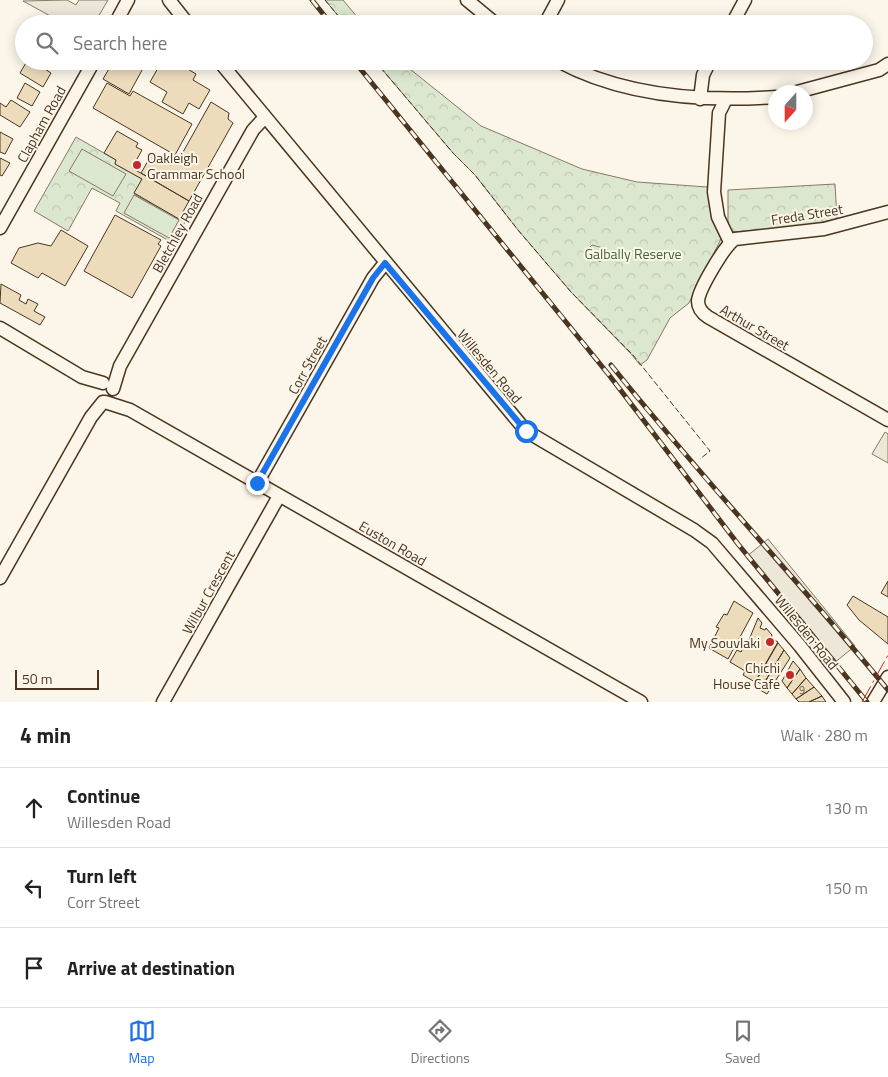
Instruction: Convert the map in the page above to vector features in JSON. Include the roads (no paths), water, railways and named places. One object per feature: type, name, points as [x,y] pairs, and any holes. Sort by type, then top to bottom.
[{"type":"street","points":[[120,15],[128,0]]},
{"type":"street","points":[[168,0],[180,15]]},
{"type":"street","points":[[467,0],[485,15]]},
{"type":"street","points":[[550,15],[558,0]]},
{"type":"street","points":[[737,15],[745,0]]},
{"type":"street","points":[[813,88],[879,70],[888,64]]},
{"type":"street","name":"Clapham Road","points":[[0,228],[89,70]]},
{"type":"street","name":"Willesden Road","points":[[226,70],[526,431],[694,530],[712,543],[800,646],[844,702]]},
{"type":"street","points":[[582,70],[621,85],[662,94],[700,99],[768,96]]},
{"type":"street","points":[[700,99],[703,75],[706,70]]},
{"type":"street","points":[[726,99],[719,113],[714,192],[718,217],[730,242]]},
{"type":"street","name":"Bletchley Road","points":[[0,578],[253,130],[265,117]]},
{"type":"street","name":"Freda Street","points":[[730,242],[740,238],[824,229],[888,212]]},
{"type":"street","name":"Arthur Street","points":[[730,242],[700,294],[699,304],[704,314],[888,420]]},
{"type":"street","name":"Corr Street","points":[[257,483],[373,278],[385,263]]},
{"type":"street","name":"Euston Road","points":[[0,328],[82,377],[91,386],[130,410],[641,702]]},
{"type":"street","name":"Wilbur Crescent","points":[[163,702],[279,496]]},
{"type":"street","points":[[873,702],[888,676]]},
{"type":"railway","points":[[312,0],[324,15]]},
{"type":"railway","points":[[361,70],[609,375],[738,544],[867,702]]},
{"type":"railway","points":[[611,365],[888,690]]},
{"type":"place","name":"Oakleigh Grammar School","points":[[137,165]]},
{"type":"place","name":"My Souvlaki","points":[[770,642]]},
{"type":"place","name":"Chichi House Cafe","points":[[790,675]]},
{"type":"park label","name":"Galbally Reserve","points":[[633,253]]}]
